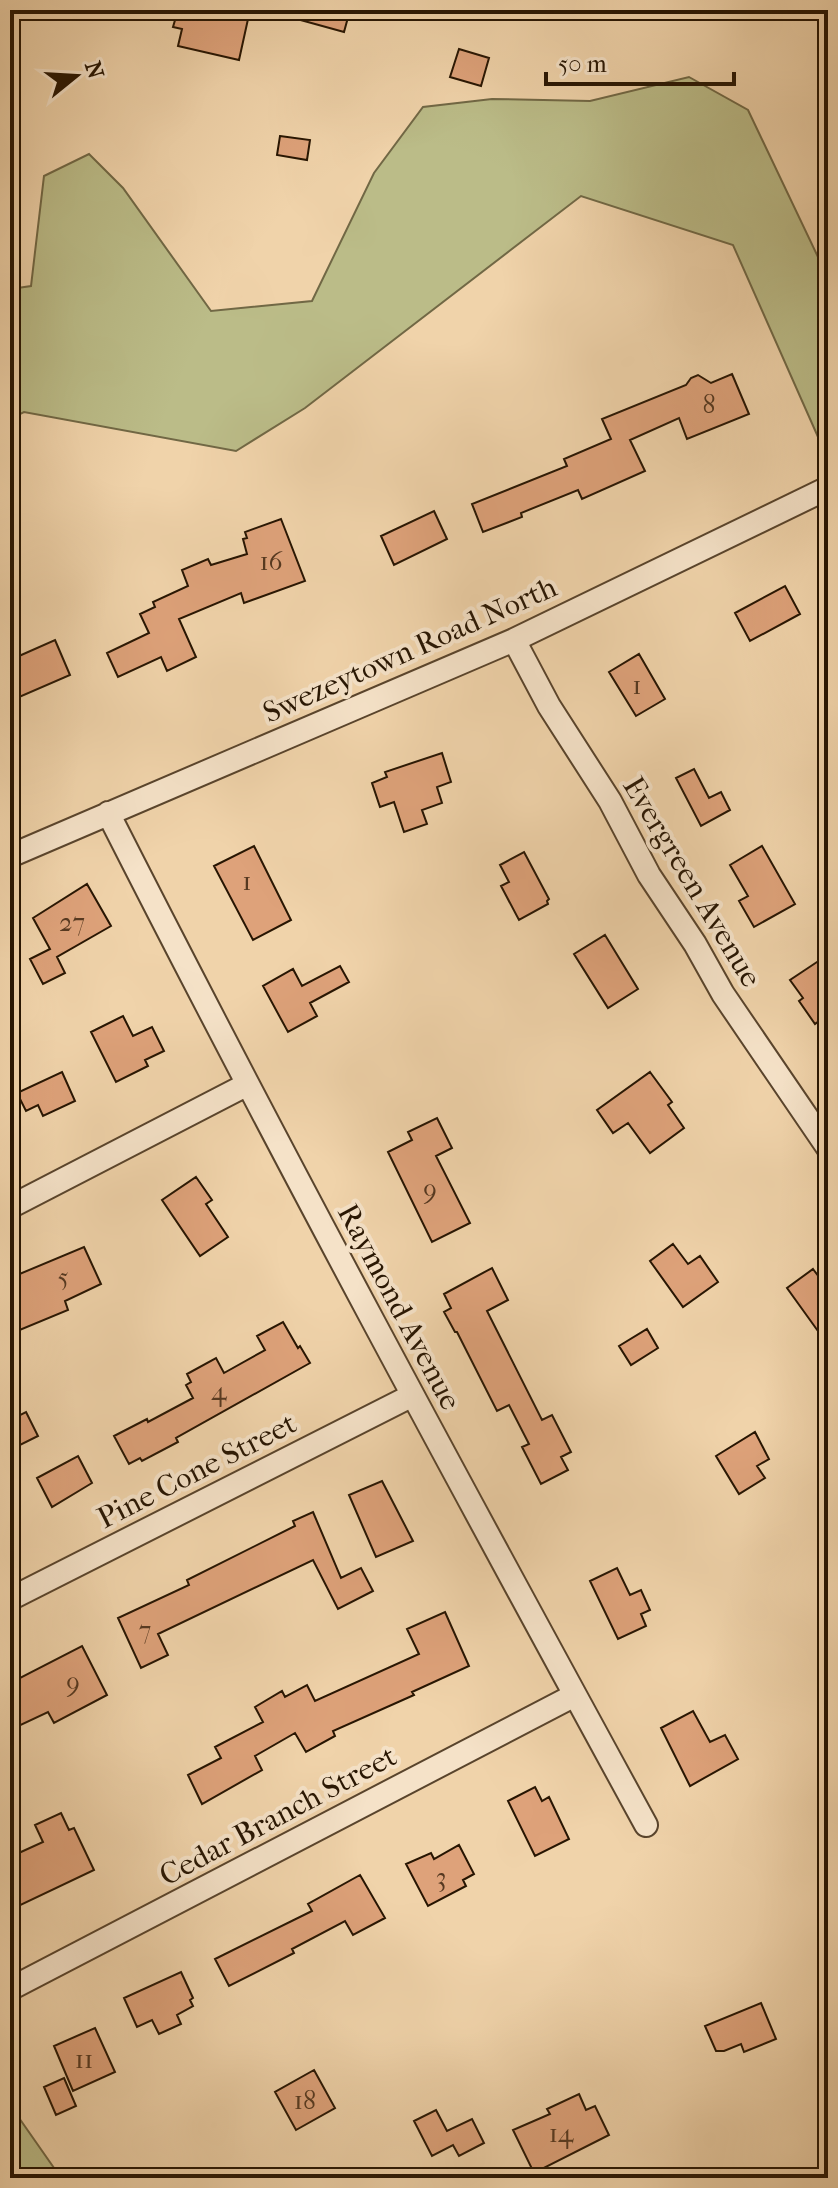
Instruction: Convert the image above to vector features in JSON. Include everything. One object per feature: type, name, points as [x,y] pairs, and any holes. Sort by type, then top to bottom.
[{"type":"street","name":"Swezeytown Road North","points":[[10,856],[514,640],[828,488]]},
{"type":"street","name":"Evergreen Avenue","points":[[514,640],[549,706],[610,801],[649,875],[695,944],[723,994],[828,1148]]},
{"type":"street","name":"Raymond Avenue","points":[[108,813],[246,1085],[411,1396],[646,1825]]},
{"type":"street","points":[[10,1207],[246,1085]]},
{"type":"street","name":"Pine Cone Street","points":[[10,1599],[411,1396]]},
{"type":"street","name":"Cedar Branch Street","points":[[10,1989],[575,1695]]},
{"type":"green space","points":[[689,77],[748,110],[828,278],[828,438],[822,446],[733,245],[581,196],[305,408],[236,451],[24,412],[10,419],[10,289],[31,286],[44,176],[89,154],[123,188],[211,311],[312,301],[374,173],[423,107],[492,99],[590,101]]},
{"type":"green space","points":[[10,2105],[61,2178],[10,2178]]},
{"type":"building","points":[[178,10],[250,10],[239,60],[178,46],[182,29],[173,27]]},
{"type":"building","points":[[287,10],[350,10],[344,32],[286,16]]},
{"type":"building","points":[[459,49],[489,58],[481,86],[450,77]]},
{"type":"building","points":[[280,136],[310,140],[307,160],[277,155]]},
{"type":"building","points":[[732,374],[749,414],[687,439],[679,418],[630,440],[645,471],[582,499],[578,490],[483,532],[472,504],[567,466],[564,459],[611,439],[602,419],[686,385],[698,375],[711,383]]},
{"type":"building","points":[[434,511],[447,539],[394,565],[381,536]]},
{"type":"building","points":[[281,519],[305,581],[244,603],[241,593],[179,619],[196,657],[167,671],[161,657],[118,677],[107,653],[149,633],[140,614],[155,607],[153,602],[188,586],[182,570],[208,559],[211,565],[247,554],[243,539],[247,538],[245,532]]},
{"type":"building","points":[[785,586],[800,614],[750,641],[735,613]]},
{"type":"building","points":[[55,640],[70,675],[10,701],[10,660]]},
{"type":"building","points":[[639,654],[665,699],[636,716],[609,672]]},
{"type":"building","points":[[442,753],[451,782],[437,787],[442,803],[422,810],[427,824],[404,832],[394,802],[380,807],[372,783],[387,777],[385,772]]},
{"type":"building","points":[[694,769],[709,798],[721,792],[730,810],[701,826],[676,778]]},
{"type":"building","points":[[254,846],[291,920],[253,940],[214,866]]},
{"type":"building","points":[[762,846],[795,904],[754,927],[739,901],[748,896],[730,865]]},
{"type":"building","points":[[524,852],[549,899],[548,904],[519,920],[501,886],[509,882],[500,865]]},
{"type":"building","points":[[87,884],[111,926],[57,957],[65,973],[43,984],[30,959],[50,949],[33,918]]},
{"type":"building","points":[[605,935],[638,989],[608,1008],[574,954]]},
{"type":"building","points":[[820,960],[828,971],[828,1014],[815,1024],[799,1001],[803,998],[790,980]]},
{"type":"building","points":[[340,966],[349,982],[310,1003],[317,1016],[288,1032],[263,986],[293,969],[302,986]]},
{"type":"building","points":[[123,1016],[133,1036],[152,1027],[164,1051],[145,1060],[148,1066],[116,1082],[91,1032]]},
{"type":"building","points":[[62,1072],[75,1101],[43,1116],[38,1105],[26,1111],[17,1093]]},
{"type":"building","points":[[650,1072],[672,1102],[668,1105],[684,1128],[650,1153],[628,1123],[613,1133],[597,1110]]},
{"type":"building","points":[[437,1118],[452,1148],[436,1156],[470,1223],[432,1242],[388,1152],[412,1140],[408,1132]]},
{"type":"building","points":[[196,1177],[212,1200],[206,1204],[228,1237],[200,1256],[162,1200]]},
{"type":"building","points":[[673,1244],[688,1264],[700,1256],[718,1282],[683,1307],[650,1261]]},
{"type":"building","points":[[84,1247],[101,1284],[65,1301],[68,1310],[10,1334],[10,1278]]},
{"type":"building","points":[[492,1268],[508,1300],[487,1311],[542,1420],[552,1415],[571,1452],[561,1457],[568,1470],[541,1484],[522,1447],[529,1444],[509,1405],[497,1411],[444,1312],[451,1308],[444,1294]]},
{"type":"building","points":[[813,1269],[828,1289],[828,1345],[787,1288]]},
{"type":"building","points":[[283,1322],[310,1363],[176,1438],[178,1442],[142,1461],[140,1458],[129,1464],[114,1436],[193,1398],[186,1385],[191,1382],[187,1374],[216,1358],[224,1373],[265,1350],[257,1336]]},
{"type":"building","points":[[647,1329],[658,1348],[631,1365],[619,1346]]},
{"type":"building","points":[[26,1412],[38,1436],[10,1450],[10,1420]]},
{"type":"building","points":[[755,1432],[769,1459],[757,1466],[765,1478],[739,1494],[716,1456]]},
{"type":"building","points":[[78,1456],[92,1483],[52,1507],[37,1478]]},
{"type":"building","points":[[382,1481],[413,1541],[376,1557],[349,1495]]},
{"type":"building","points":[[313,1512],[341,1578],[361,1568],[373,1591],[338,1609],[313,1560],[158,1634],[168,1655],[141,1668],[118,1618],[189,1585],[187,1580],[295,1526],[293,1521]]},
{"type":"building","points":[[617,1568],[630,1595],[641,1590],[650,1610],[641,1614],[646,1626],[618,1639],[590,1581]]},
{"type":"building","points":[[445,1612],[469,1666],[412,1692],[414,1695],[333,1731],[335,1736],[306,1752],[295,1733],[255,1756],[262,1770],[202,1804],[188,1775],[221,1758],[215,1747],[263,1722],[255,1707],[282,1691],[285,1697],[307,1685],[315,1701],[419,1654],[407,1629]]},
{"type":"building","points":[[82,1646],[107,1695],[54,1723],[48,1712],[10,1730],[10,1683]]},
{"type":"building","points":[[693,1711],[710,1742],[725,1735],[738,1759],[690,1786],[661,1728]]},
{"type":"building","points":[[535,1787],[542,1801],[549,1797],[569,1839],[535,1856],[508,1801]]},
{"type":"building","points":[[61,1813],[69,1830],[74,1828],[94,1870],[10,1910],[10,1857],[43,1842],[35,1825]]},
{"type":"building","points":[[459,1845],[474,1874],[463,1880],[466,1886],[428,1906],[406,1864],[431,1853],[434,1859]]},
{"type":"building","points":[[360,1875],[385,1918],[353,1935],[345,1921],[292,1949],[294,1953],[229,1986],[215,1959],[312,1911],[308,1904]]},
{"type":"building","points":[[181,1972],[193,1998],[190,2000],[193,2006],[177,2015],[181,2024],[159,2034],[152,2020],[137,2027],[124,1998]]},
{"type":"building","points":[[761,2003],[776,2039],[744,2052],[741,2044],[716,2051],[705,2026]]},
{"type":"building","points":[[95,2028],[115,2072],[73,2091],[54,2046]]},
{"type":"building","points":[[314,2070],[335,2108],[296,2130],[275,2092]]},
{"type":"building","points":[[64,2078],[76,2106],[56,2115],[44,2087]]},
{"type":"building","points":[[579,2094],[586,2110],[595,2106],[609,2135],[534,2173],[513,2130],[550,2114],[547,2109]]},
{"type":"building","points":[[436,2110],[447,2131],[472,2119],[484,2143],[459,2156],[453,2145],[432,2156],[414,2121]]}]
